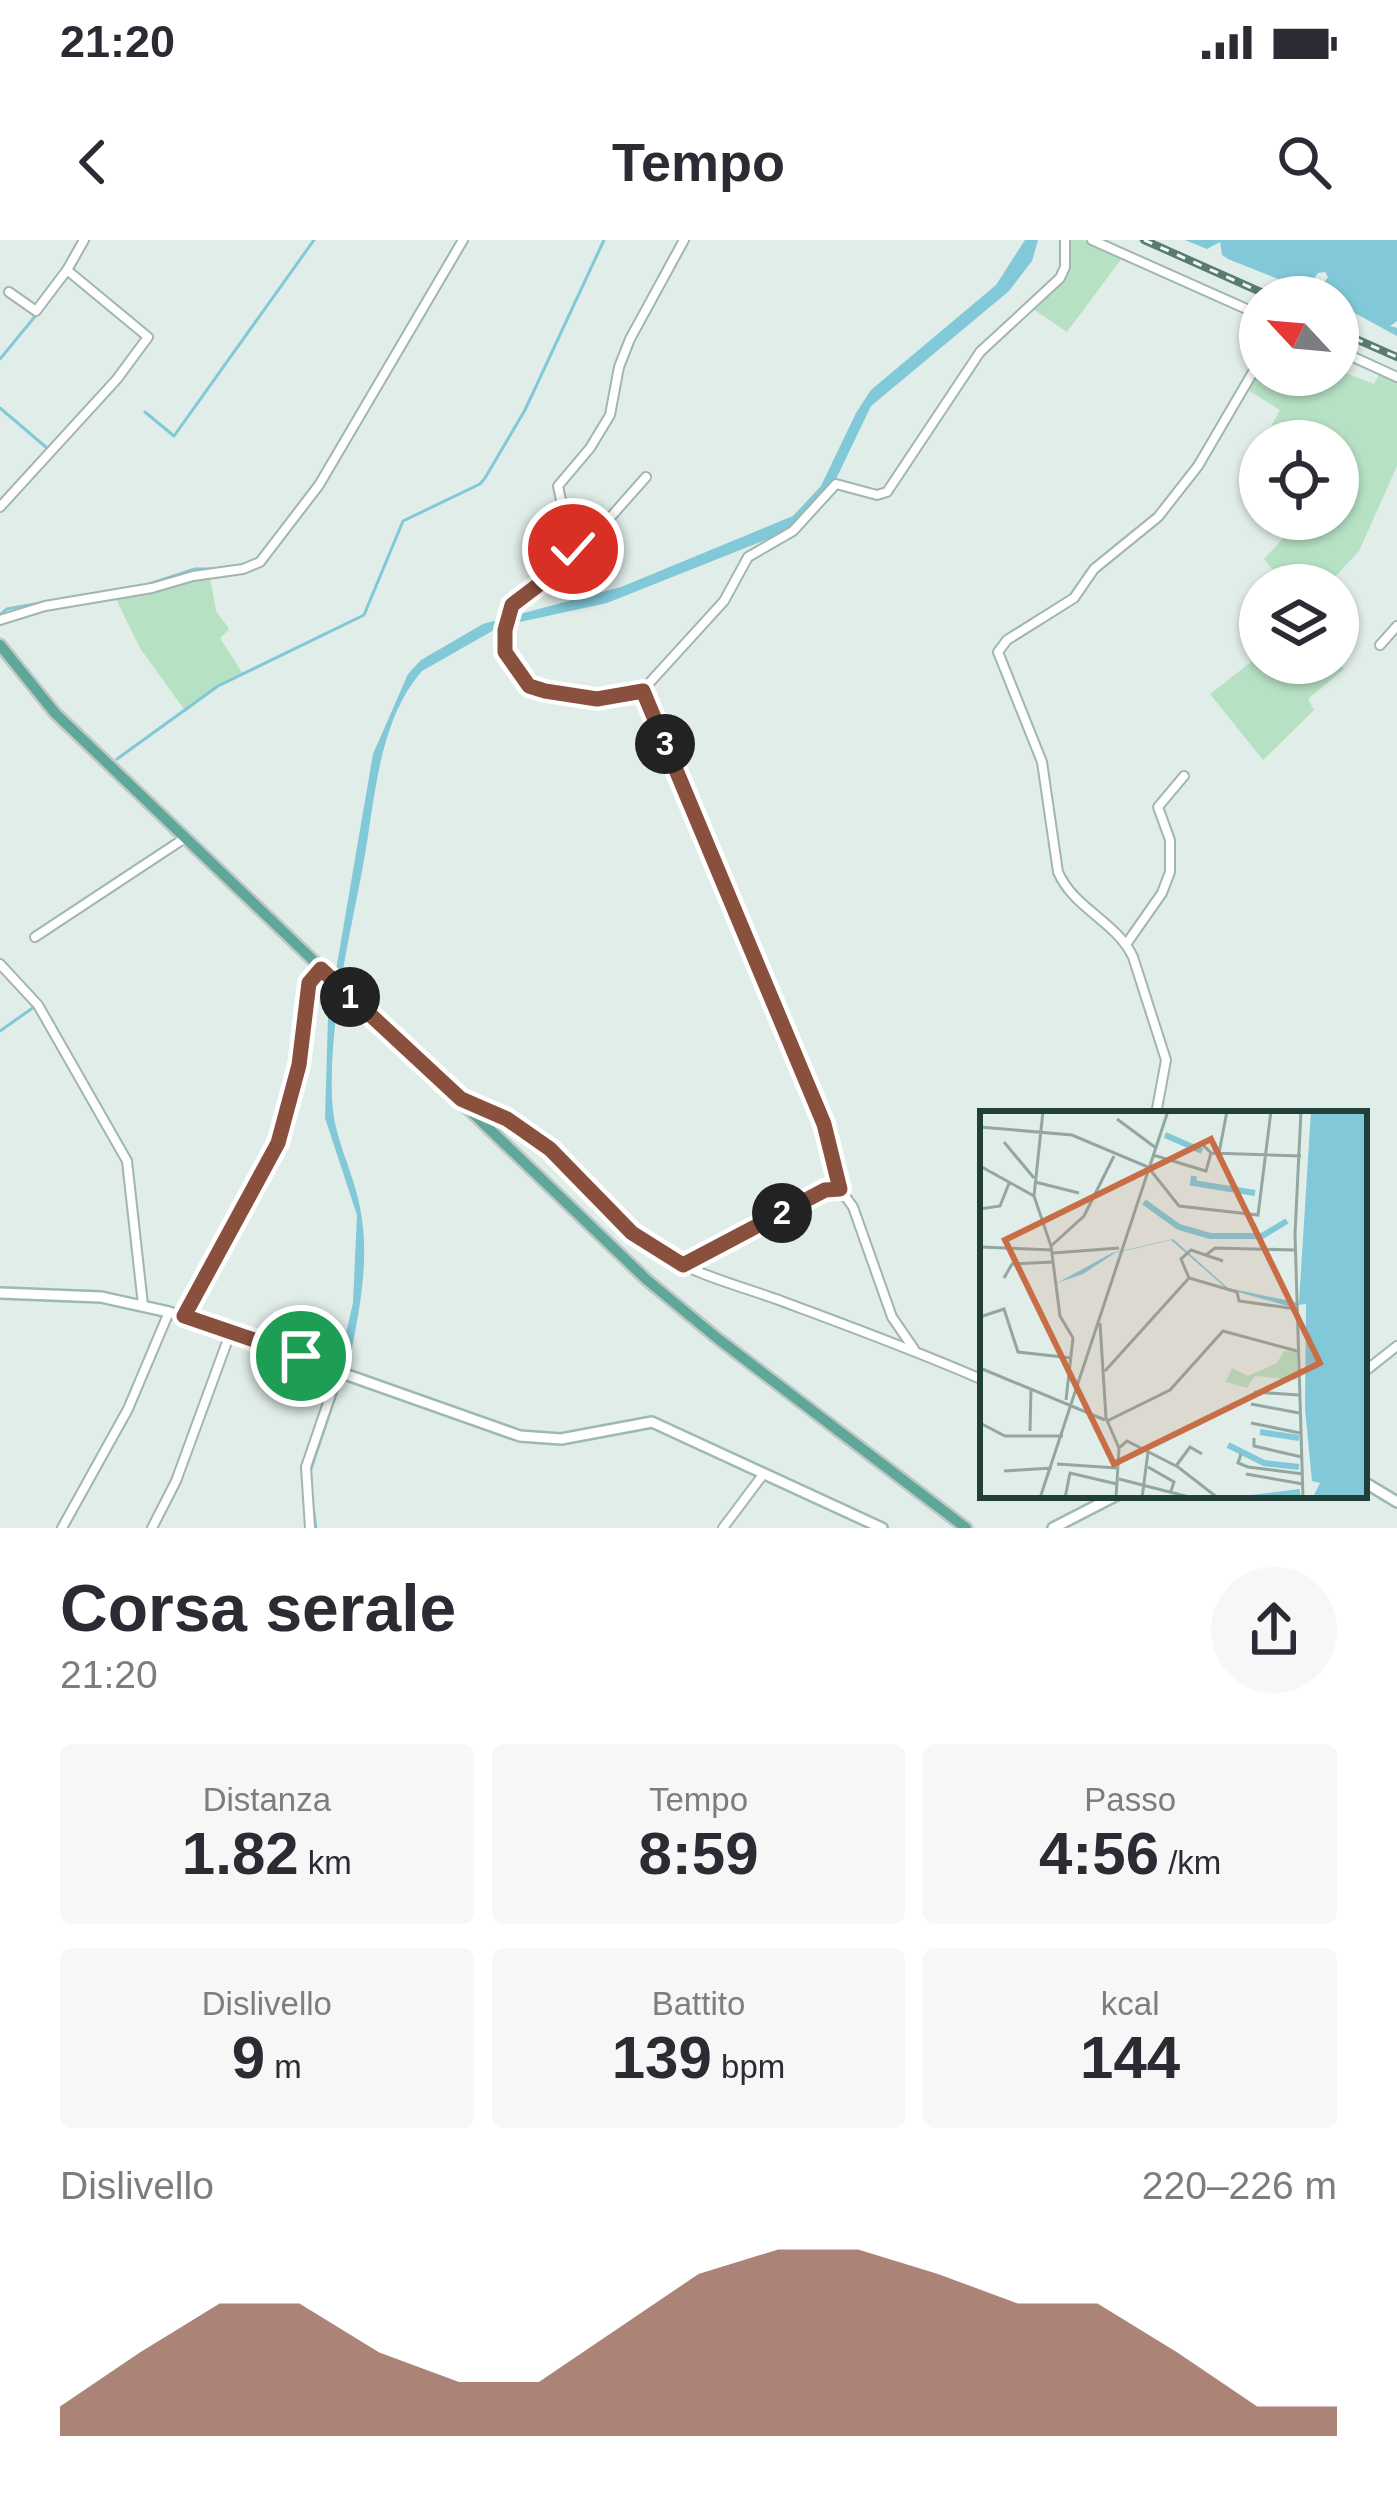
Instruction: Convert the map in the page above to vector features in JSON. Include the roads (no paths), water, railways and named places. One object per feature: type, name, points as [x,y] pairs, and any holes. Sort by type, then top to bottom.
[{"type":"main road","points":[[0,645],[43,699],[185,838],[672,1301],[966,1528]]},
{"type":"street","points":[[9,292],[38,310],[84,240]]},
{"type":"street","points":[[0,620],[45,606],[152,588],[260,562],[323,479],[463,240]]},
{"type":"street","points":[[573,549],[556,531],[562,505],[558,486],[610,415],[630,339],[684,240]]},
{"type":"street","points":[[646,477],[608,520],[508,612],[505,652],[529,686],[597,699],[643,691],[724,601],[748,557],[793,531],[836,484],[877,495],[887,492],[980,352],[1060,278],[1065,240]]},
{"type":"street","points":[[1092,240],[1239,306]]},
{"type":"street","points":[[0,507],[117,379],[147,339],[146,332],[67,270]]},
{"type":"street","points":[[1359,360],[1397,377]]},
{"type":"street","points":[[1157,1111],[1166,1060],[1126,943],[1064,885],[1058,872],[1042,762],[998,652],[1007,640],[1074,598],[1094,568],[1136,538],[1168,506],[1239,396]]},
{"type":"street","points":[[1380,645],[1397,626]]},
{"type":"street","points":[[643,691],[824,1124],[840,1189],[853,1207],[892,1317],[914,1349]]},
{"type":"street","points":[[1126,943],[1168,881],[1170,840],[1157,807],[1184,776]]},
{"type":"street","points":[[35,937],[185,838]]},
{"type":"street","points":[[0,964],[38,1004],[127,1161],[143,1305]]},
{"type":"street","points":[[184,1316],[278,1143],[299,1065],[309,983],[322,970]]},
{"type":"street","points":[[461,1099],[507,1119],[550,1149],[632,1233],[683,1265],[914,1349],[980,1379]]},
{"type":"street","points":[[683,1265],[825,1190],[840,1189]]},
{"type":"street","points":[[0,1293],[101,1297],[184,1316],[520,1436],[560,1439],[652,1422],[882,1528]]},
{"type":"street","points":[[62,1528],[128,1408],[169,1312]]},
{"type":"street","points":[[152,1528],[168,1501],[231,1331]]},
{"type":"street","points":[[1367,1370],[1397,1346]]},
{"type":"street","points":[[301,1356],[303,1363],[331,1378],[333,1388],[306,1467],[310,1528]]},
{"type":"street","points":[[723,1528],[762,1476]]},
{"type":"street","points":[[1367,1484],[1397,1502]]},
{"type":"street","points":[[1052,1528],[1111,1498]]},
{"type":"water","points":[[1025,240],[1038,240],[1032,261],[1009,291],[871,406],[836,479],[811,513],[785,532],[607,603],[501,626],[422,671],[407,692],[380,766],[333,1041],[333,1113],[358,1198],[364,1252],[348,1368],[339,1363],[353,1303],[357,1215],[325,1118],[328,1017],[373,754],[408,674],[421,660],[483,624],[621,587],[793,516],[821,486],[871,390],[996,285]]},
{"type":"water","points":[[1185,240],[1397,240],[1397,321],[1390,326],[1397,328],[1397,336],[1359,315],[1359,276],[1327,276],[1325,272],[1271,276],[1222,255],[1220,242],[1207,249]]},
{"type":"waterway","points":[[145,412],[174,436],[314,240]]},
{"type":"waterway","points":[[117,759],[218,686],[364,615],[403,521],[485,478],[525,410],[604,240]]},
{"type":"waterway","points":[[0,359],[37,314]]},
{"type":"waterway","points":[[0,408],[47,448]]},
{"type":"waterway","points":[[143,586],[195,569],[215,569]]},
{"type":"waterway","points":[[1,614],[80,596]]},
{"type":"waterway","points":[[0,1031],[34,1007]]},
{"type":"waterway","points":[[310,1472],[341,1379]]},
{"type":"waterway","points":[[312,1500],[316,1528]]},
{"type":"railway","points":[[1144,240],[1239,282]]},
{"type":"railway","points":[[1359,340],[1397,357]]}]
